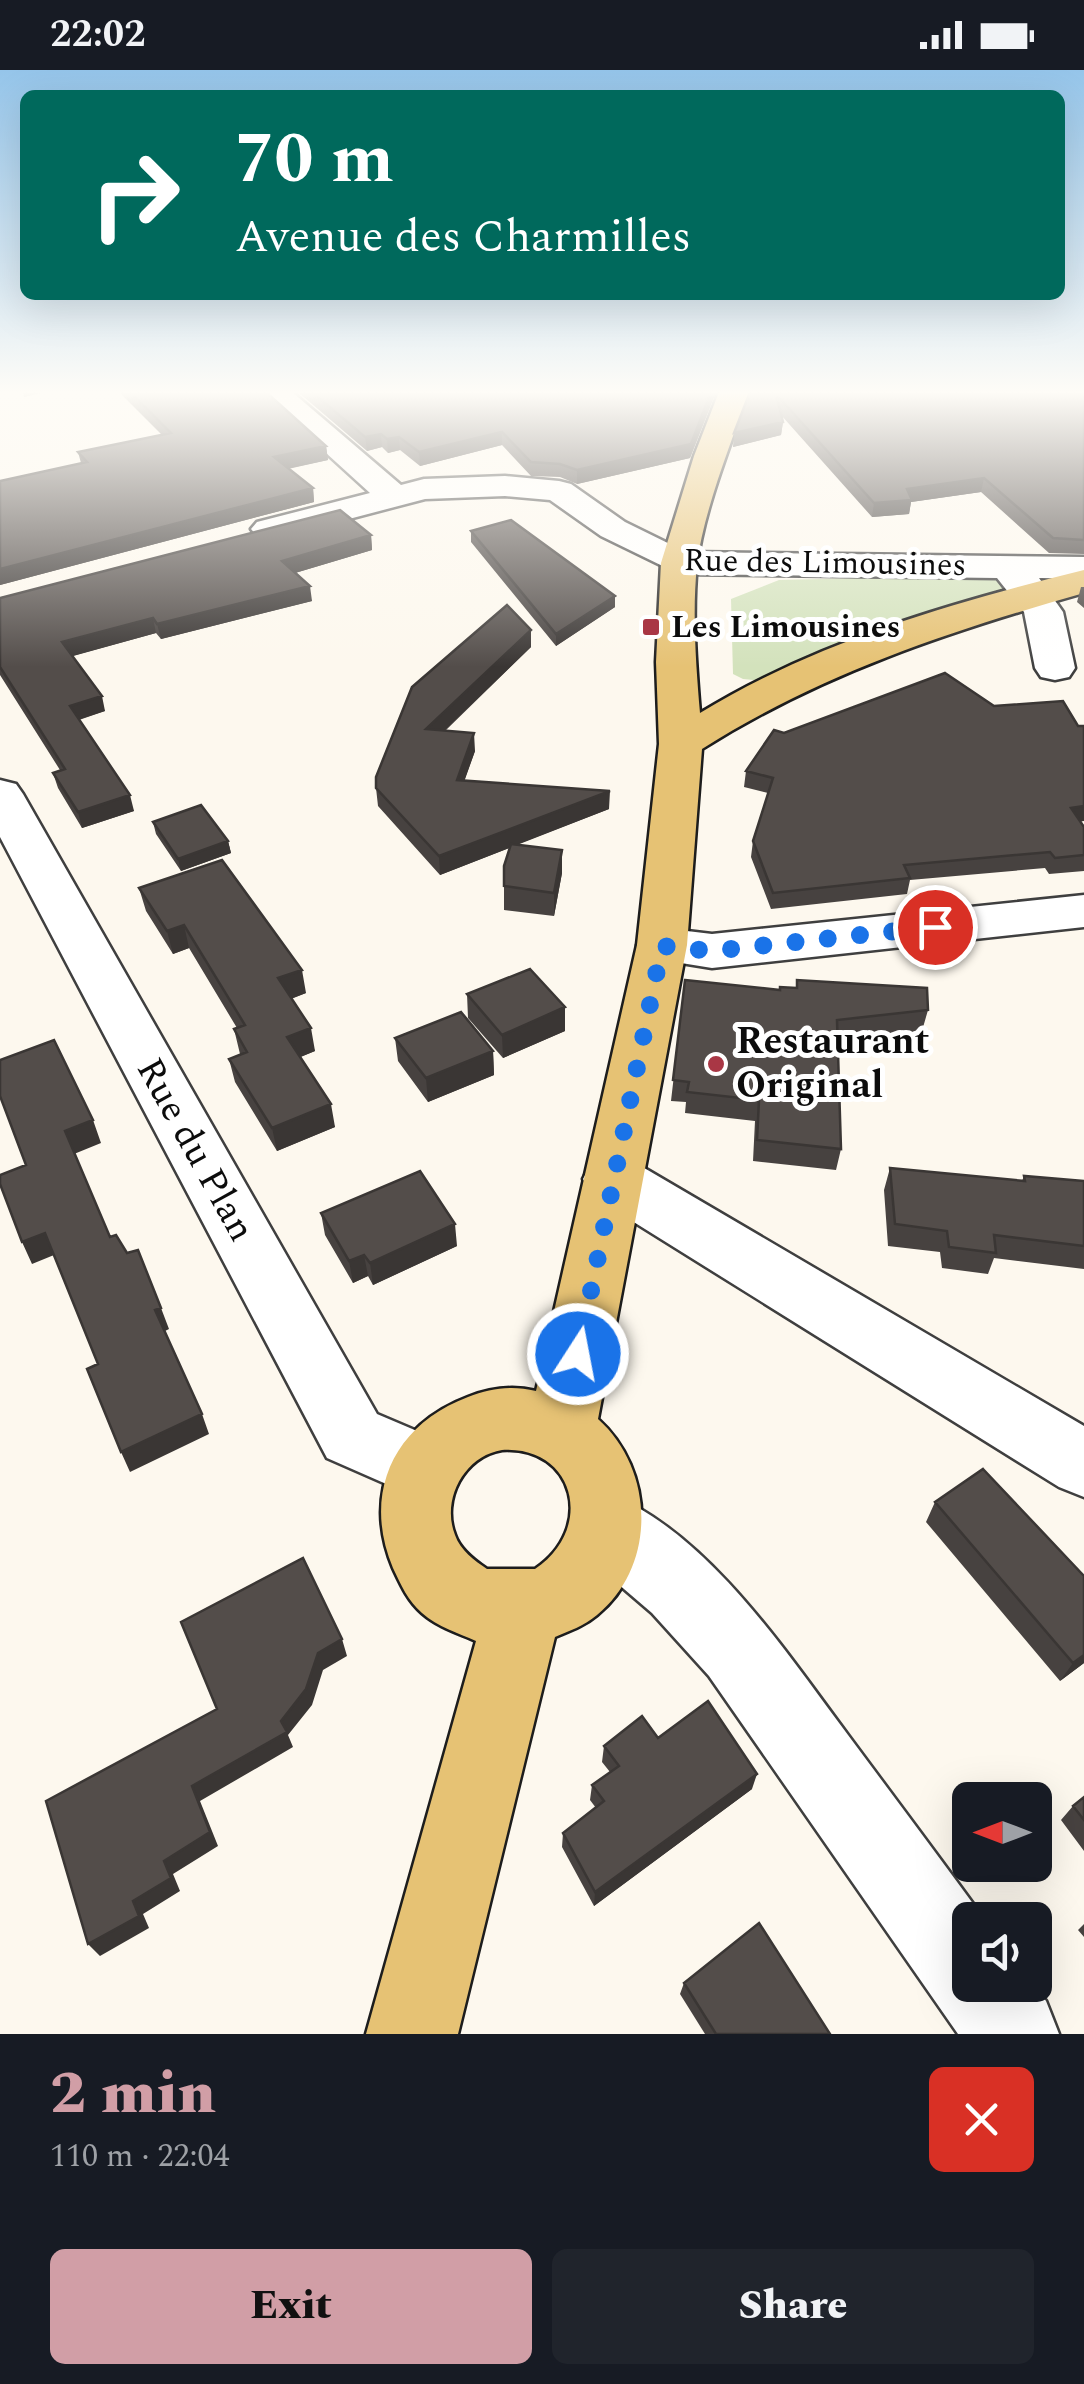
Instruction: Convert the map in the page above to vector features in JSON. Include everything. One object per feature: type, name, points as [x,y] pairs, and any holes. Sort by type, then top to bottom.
[{"type":"main road","points":[[560,1432],[662,946],[681,744],[676,662],[679,563],[702,484]]},
{"type":"main road","points":[[681,744],[716,720],[836,661],[1036,594],[1084,582]]},
{"type":"main road","points":[[676,662],[708,685],[764,697]]},
{"type":"main road","points":[[533,1422],[560,1432],[584,1449],[600,1472],[608,1499],[608,1528],[599,1556],[581,1581],[554,1598],[524,1607],[492,1607],[462,1597],[437,1578],[421,1554],[413,1526],[414,1497],[426,1468],[446,1445],[487,1425],[533,1422]]},
{"type":"main road","points":[[412,2034],[524,1607]]},
{"type":"street","points":[[380,484],[394,496]]},
{"type":"street","name":"Rue des Limousines","points":[[228,540],[394,496],[463,486],[560,491],[622,535],[679,563],[1084,568]]},
{"type":"street","points":[[1007,567],[1036,594],[1046,612],[1056,668]]},
{"type":"street","name":"Rue du Plan","points":[[0,794],[352,1436],[426,1468]]},
{"type":"street","points":[[662,946],[712,951],[1084,910]]},
{"type":"street","points":[[613,1179],[1076,1452]]},
{"type":"street","points":[[608,1528],[679,1587],[736,1649],[952,1949]]},
{"type":"street","points":[[990,2002],[1014,2034]]},
{"type":"green space","points":[[988,575],[1000,578],[1007,587],[1006,593],[764,681],[733,674],[731,599],[779,580]]},
{"type":"building","points":[[0,484],[308,484],[313,488],[0,569]]},
{"type":"building","points":[[857,484],[944,484],[907,489],[912,500],[874,503]]},
{"type":"building","points":[[991,484],[1084,484],[1084,540],[1053,538]]},
{"type":"building","points":[[340,510],[371,535],[282,561],[310,586],[157,624],[153,618],[62,642],[102,696],[70,706],[130,795],[78,812],[53,773],[65,769],[0,667],[0,598]]},
{"type":"building","points":[[511,520],[615,596],[556,634],[471,531]]},
{"type":"building","points":[[507,605],[531,630],[426,729],[474,733],[457,780],[610,791],[439,856],[376,788],[376,777],[412,687]]},
{"type":"building","points":[[945,673],[994,706],[1063,701],[1078,726],[1084,726],[1084,806],[1071,808],[1084,827],[1084,855],[1055,858],[1050,852],[904,865],[910,878],[773,893],[753,841],[773,778],[746,771],[774,730],[784,733]]},
{"type":"building","points":[[201,805],[228,841],[178,859],[153,822]]},
{"type":"building","points":[[511,844],[562,850],[554,893],[504,886],[504,866]]},
{"type":"building","points":[[222,860],[302,970],[278,978],[311,1028],[287,1037],[331,1104],[272,1128],[229,1059],[247,1052],[234,1029],[245,1025],[184,925],[167,931],[139,888]]},
{"type":"building","points":[[530,969],[565,1007],[502,1035],[467,994]]},
{"type":"building","points":[[685,980],[780,990],[797,988],[797,980],[927,988],[928,1010],[837,1020],[841,1149],[757,1140],[759,1100],[687,1092],[689,1082],[673,1080]]},
{"type":"building","points":[[461,1012],[493,1051],[426,1078],[395,1038]]},
{"type":"building","points":[[54,1040],[93,1120],[65,1131],[110,1237],[116,1235],[127,1253],[138,1250],[161,1308],[155,1310],[202,1414],[121,1452],[87,1369],[98,1364],[45,1233],[22,1242],[0,1184],[0,1175],[26,1165],[0,1096],[0,1060]]},
{"type":"building","points":[[890,1168],[1025,1181],[1024,1176],[1084,1181],[1084,1246],[994,1235],[996,1253],[949,1247],[947,1231],[895,1224]]},
{"type":"building","points":[[420,1171],[455,1224],[370,1263],[364,1255],[349,1261],[321,1213]]},
{"type":"building","points":[[983,1469],[1084,1576],[1084,1655],[1073,1663],[935,1502]]},
{"type":"building","points":[[303,1558],[342,1639],[318,1653],[306,1689],[281,1721],[287,1732],[192,1786],[210,1832],[164,1861],[171,1878],[133,1901],[139,1916],[88,1944],[46,1801],[217,1709],[181,1622]]},
{"type":"building","points":[[708,1701],[757,1774],[595,1892],[563,1833],[604,1801],[592,1785],[619,1766],[604,1746],[642,1716],[658,1738]]},
{"type":"building","points":[[1084,1797],[1084,1820],[1073,1806]]},
{"type":"building","points":[[759,1923],[830,2034],[716,2034],[684,1983]]},
{"type":"place","name":"Les Limousines","points":[[651,627]]},
{"type":"place","name":"Restaurant Original","points":[[716,1064]]},
{"type":"route","points":[[578,1354],[662,946],[712,951],[935,927]]}]
